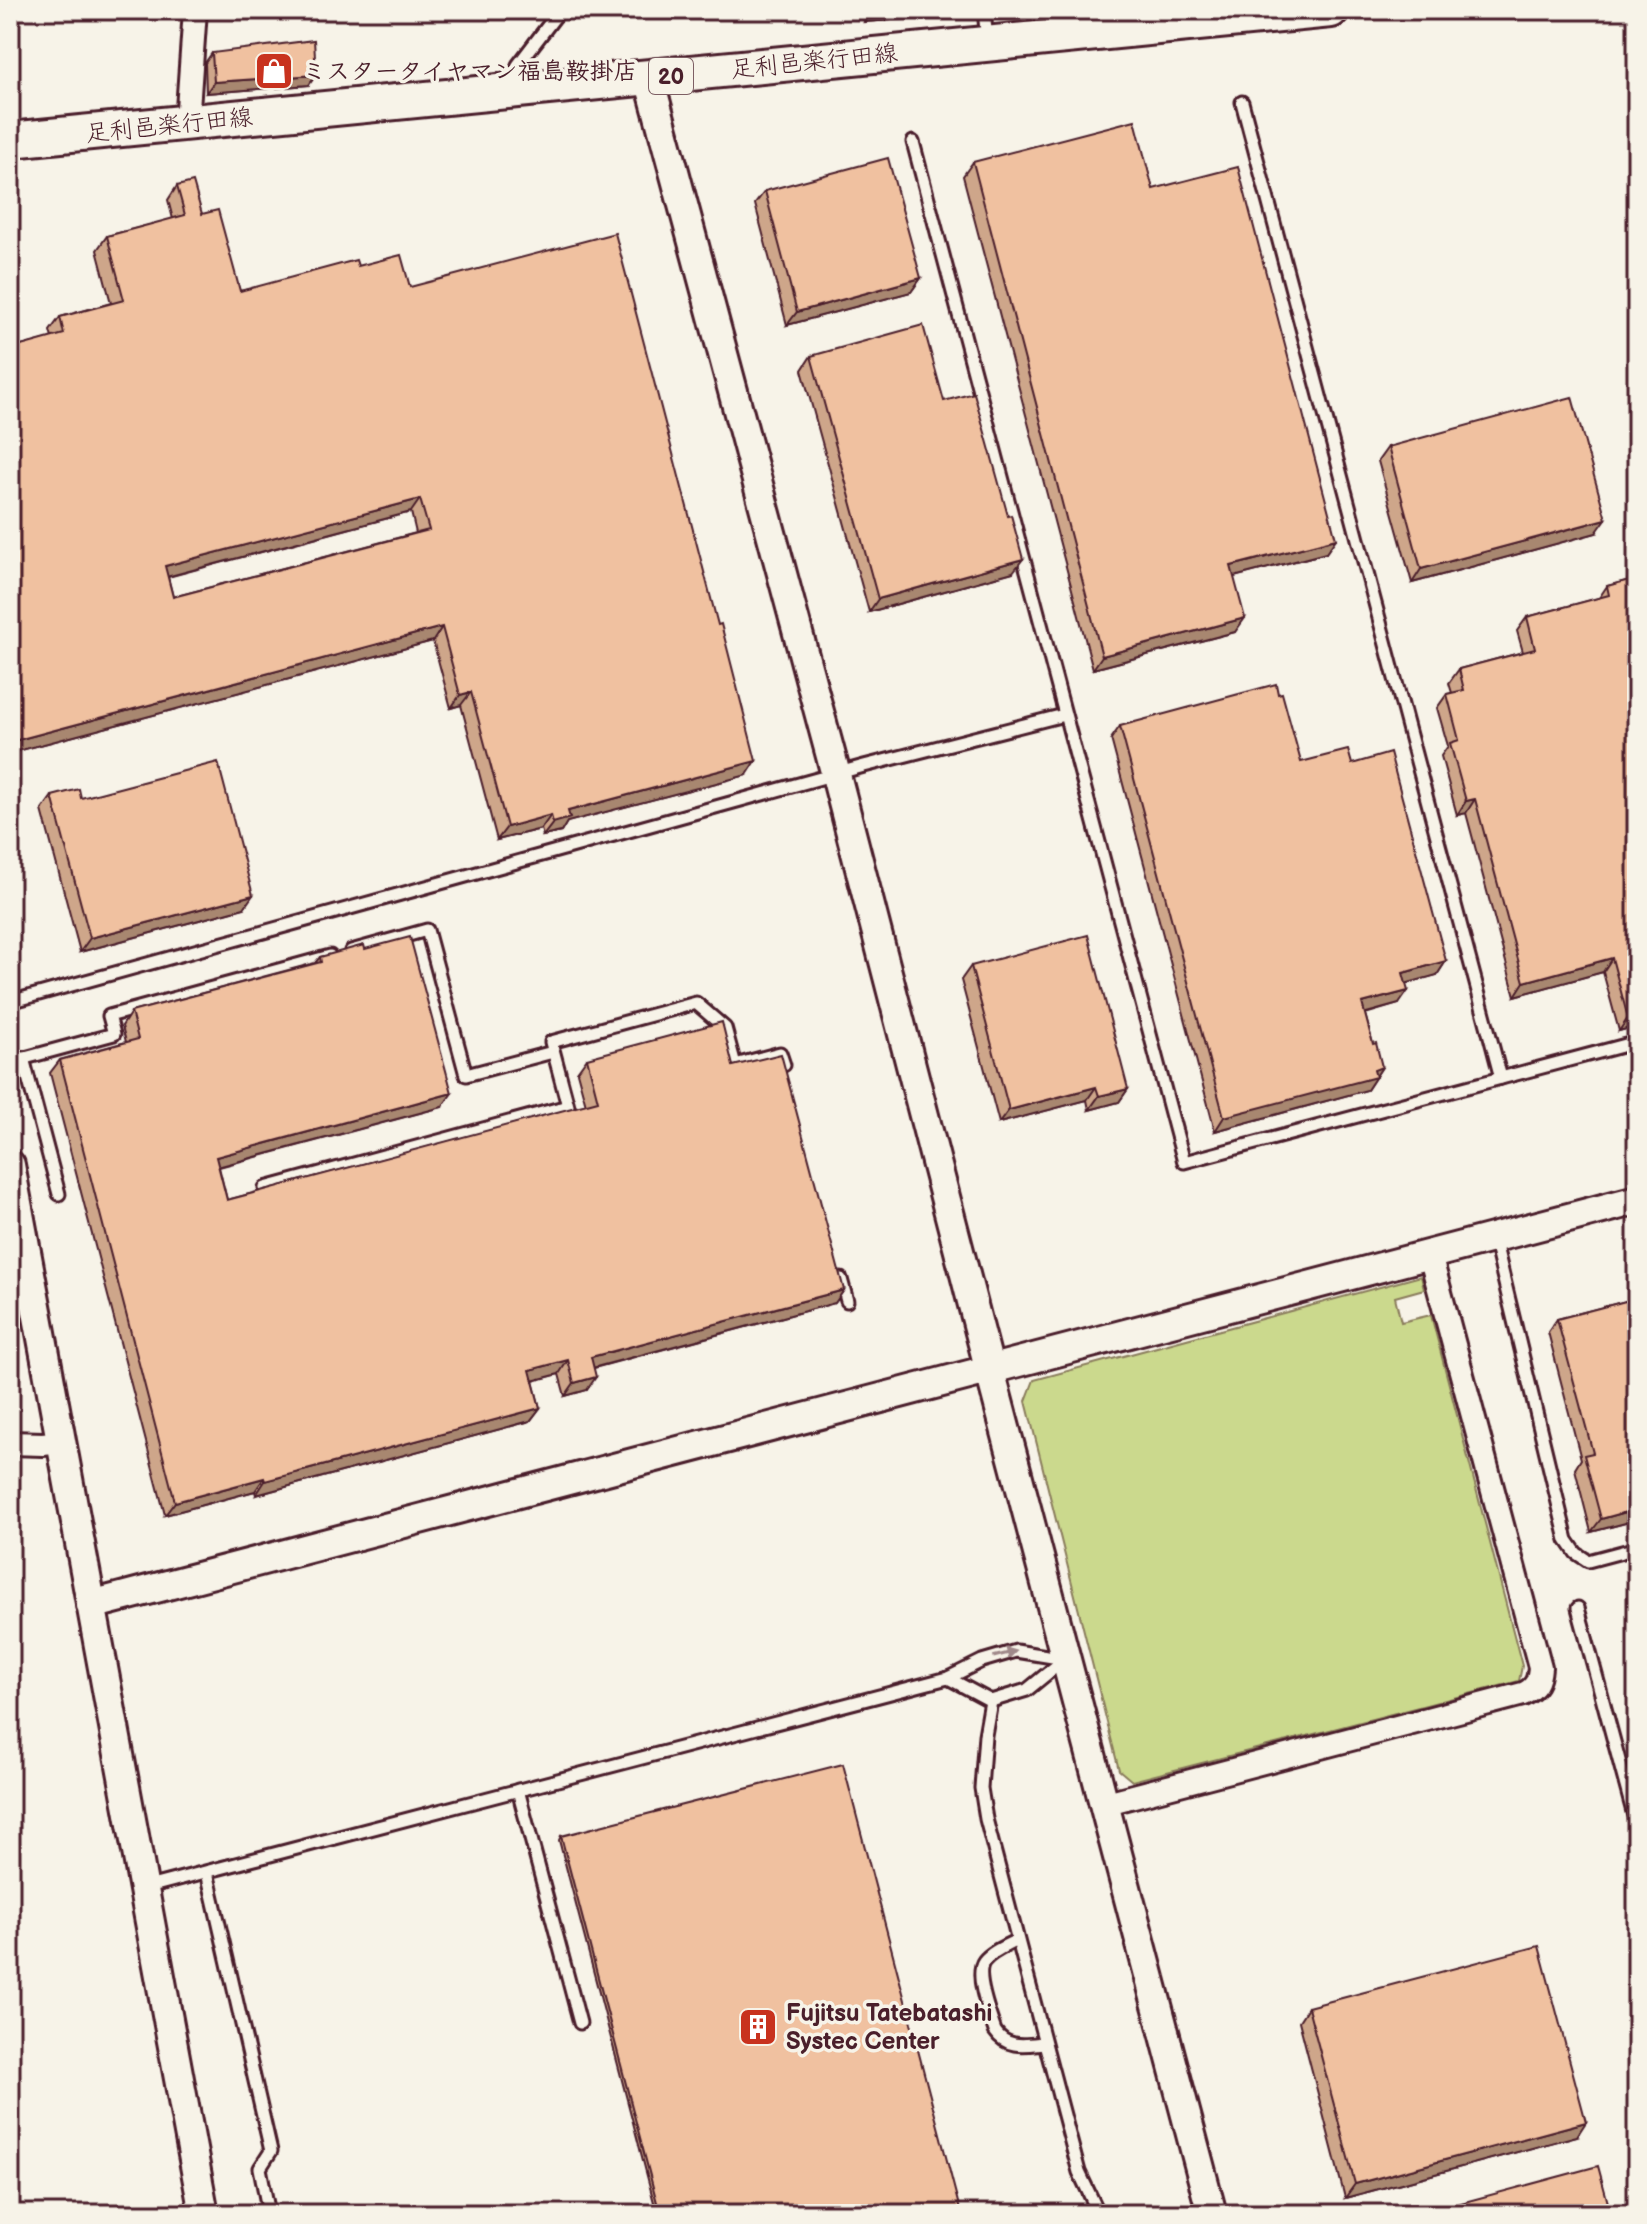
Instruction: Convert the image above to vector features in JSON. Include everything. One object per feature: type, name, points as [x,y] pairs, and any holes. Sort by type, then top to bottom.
[{"type":"main road","name":"足利邑楽行田線","points":[[10,140],[649,78],[986,27],[1331,10]]},
{"type":"street","points":[[187,123],[195,10]]},
{"type":"street","points":[[649,78],[836,775],[1212,2214]]},
{"type":"street","points":[[10,1165],[204,2214]]},
{"type":"street","points":[[91,1605],[1637,1200]]},
{"type":"street","points":[[1103,1804],[1533,1690],[1539,1679],[1540,1667],[1430,1255]]},
{"type":"street","points":[[10,1443],[61,1442]]},
{"type":"lane","points":[[515,91],[518,65],[560,10]]},
{"type":"lane","points":[[1242,102],[1501,1078]]},
{"type":"lane","points":[[913,142],[1184,1162],[1637,1042]]},
{"type":"lane","points":[[10,1002],[1064,715]]},
{"type":"lane","points":[[10,1062],[114,1034],[109,1016],[427,930],[466,1075],[553,1052]]},
{"type":"lane","points":[[265,1188],[568,1106],[551,1042],[696,1003],[725,1028],[735,1065],[780,1053],[788,1082]]},
{"type":"lane","points":[[23,1058],[59,1194]]},
{"type":"lane","points":[[1494,1238],[1567,1540],[1576,1553],[1588,1561],[1637,1548]]},
{"type":"lane","points":[[839,1272],[847,1301]]},
{"type":"lane","points":[[1578,1608],[1637,1825]]},
{"type":"lane","points":[[143,1888],[948,1678],[982,1661],[1016,1651],[1065,1659]]},
{"type":"lane","points":[[948,1678],[991,1701],[1027,1690],[1065,1659]]},
{"type":"lane","points":[[991,1701],[981,1788],[986,1819],[1079,2172],[1099,2214]]},
{"type":"lane","points":[[518,1790],[580,2023]]},
{"type":"lane","points":[[207,1872],[271,2151],[260,2168],[269,2214]]},
{"type":"lane","points":[[1017,1940],[985,1959],[980,1968],[980,1978],[1000,2039],[1009,2044],[1044,2043]]},
{"type":"green space","points":[[1421,1276],[1424,1289],[1395,1297],[1401,1322],[1431,1315],[1522,1666],[1519,1681],[1132,1781],[1119,1770],[1026,1401],[1034,1380]]},
{"type":"building","points":[[868,10],[910,10],[910,12],[868,15]]},
{"type":"building","points":[[314,40],[316,75],[214,82],[212,53]]},
{"type":"building","points":[[1135,120],[1153,189],[1238,167],[1336,539],[1231,566],[1245,618],[1102,656],[973,162]]},
{"type":"building","points":[[888,158],[921,278],[797,312],[765,191]]},
{"type":"building","points":[[193,182],[202,214],[218,210],[240,291],[356,260],[358,266],[401,255],[410,287],[615,233],[756,761],[568,811],[570,818],[553,823],[551,815],[507,827],[471,692],[460,695],[442,627],[10,742],[10,349],[64,334],[60,317],[124,300],[107,236],[185,215],[177,186]],"holes":[[[420,499],[429,530],[173,597],[165,566]]]},
{"type":"building","points":[[923,325],[944,401],[974,393],[1023,559],[878,599],[811,356]]},
{"type":"building","points":[[1572,397],[1606,519],[1421,569],[1388,447]]},
{"type":"building","points":[[1637,578],[1637,1015],[1628,1018],[1612,958],[1524,982],[1475,799],[1466,801],[1450,743],[1459,740],[1447,694],[1464,690],[1459,669],[1535,649],[1527,617],[1609,595],[1607,586]]},
{"type":"building","points":[[1276,684],[1278,694],[1282,693],[1301,762],[1348,750],[1352,764],[1390,753],[1446,961],[1403,973],[1408,991],[1362,1003],[1382,1067],[1374,1070],[1376,1077],[1224,1117],[1120,726]]},
{"type":"building","points":[[218,762],[253,895],[90,938],[52,796],[79,789],[81,798]]},
{"type":"building","points":[[1088,935],[1128,1089],[1099,1096],[1096,1087],[1009,1110],[971,966]]},
{"type":"building","points":[[410,937],[452,1093],[216,1157],[227,1200],[598,1101],[587,1058],[722,1022],[733,1066],[781,1054],[844,1290],[591,1357],[596,1377],[574,1383],[568,1360],[530,1370],[540,1408],[175,1502],[60,1060],[138,1039],[131,1012],[321,962],[320,957],[364,945],[365,949]]},
{"type":"building","points":[[1637,1298],[1637,1509],[1601,1519],[1584,1455],[1593,1453],[1557,1319]]},
{"type":"building","name":"Fujitsu Tatebatashi Systec Center","points":[[843,1764],[961,2214],[660,2214],[561,1836]]},
{"type":"building","points":[[1539,1946],[1586,2122],[1355,2184],[1308,2007]]},
{"type":"building","points":[[1598,2166],[1611,2214],[1420,2214]]},
{"type":"place","name":"ミスタータイヤマン福島鞍掛店","points":[[274,71]]},
{"type":"place","name":"Fujitsu Tatebatashi Systec Center","points":[[758,2027]]}]
